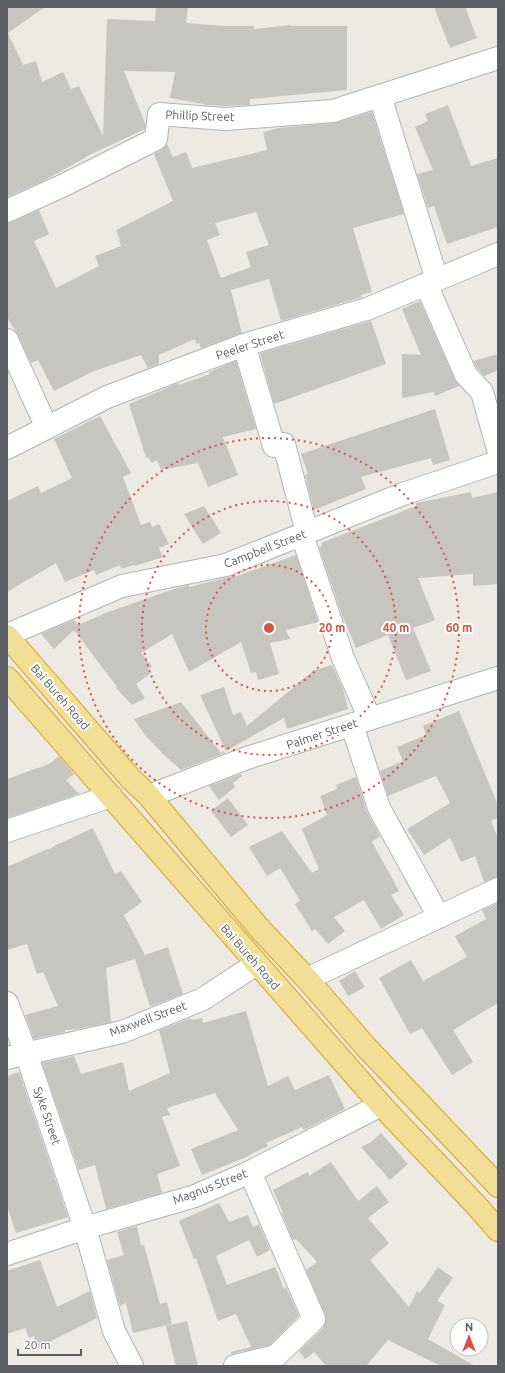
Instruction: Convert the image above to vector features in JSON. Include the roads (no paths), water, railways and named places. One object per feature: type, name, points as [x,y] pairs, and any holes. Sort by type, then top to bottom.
[{"type":"highway","name":"Bai Bureh Road","points":[[7,635],[131,779],[149,796],[259,928],[307,979],[371,1052],[498,1186]]},
{"type":"highway","name":"Bai Bureh Road","points":[[7,678],[381,1105],[498,1230]]},
{"type":"street","points":[[498,58],[380,96],[432,282],[466,376],[482,392],[498,449]]},
{"type":"street","name":"Phillip Street","points":[[7,211],[64,185],[156,139],[159,114],[225,119],[333,111],[380,96]]},
{"type":"street","name":"Peeler Street","points":[[7,448],[107,397],[244,345],[367,309],[498,254]]},
{"type":"street","points":[[7,340],[47,428]]},
{"type":"street","points":[[244,345],[274,446],[284,444],[304,534],[343,658],[361,722],[379,808],[439,917]]},
{"type":"street","name":"Campbell Street","points":[[7,635],[122,586],[226,565],[403,494],[498,462]]},
{"type":"street","name":"Palmer Street","points":[[149,796],[247,758],[498,678]]},
{"type":"street","points":[[7,831],[111,796]]},
{"type":"street","points":[[307,979],[498,888]]},
{"type":"street","name":"Maxwell Street","points":[[16,1056],[122,1032],[203,999],[256,964]]},
{"type":"street","name":"Syke Street","points":[[7,1003],[16,1056],[85,1228],[114,1331],[132,1366]]},
{"type":"street","name":"Magnus Street","points":[[7,1254],[85,1228],[195,1196],[250,1172],[381,1105]]},
{"type":"street","points":[[236,1366],[276,1356],[314,1319],[250,1172]]}]
